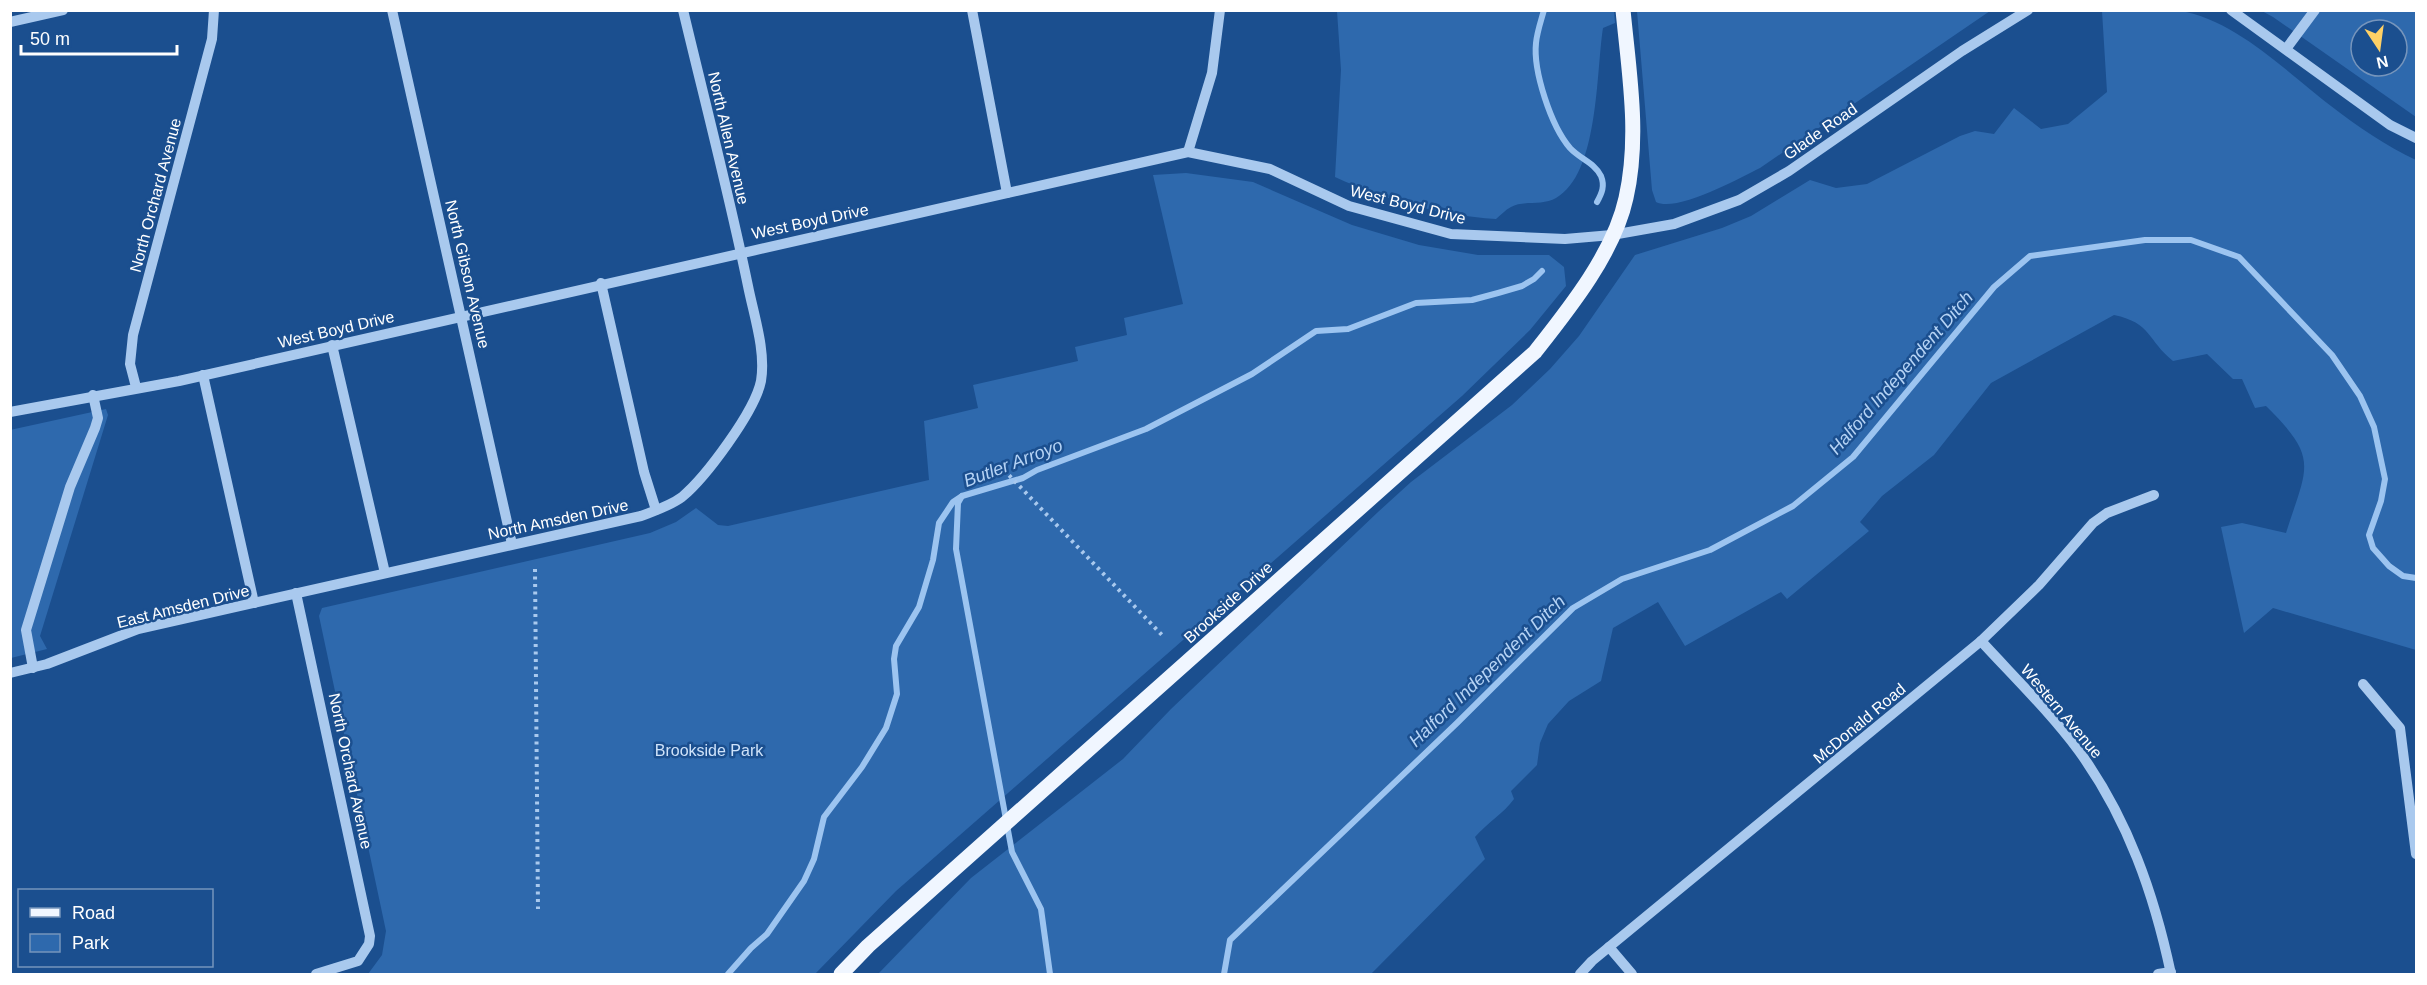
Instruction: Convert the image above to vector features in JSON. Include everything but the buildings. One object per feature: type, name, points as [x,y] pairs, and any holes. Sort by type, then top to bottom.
[{"type":"main road","name":"Brookside Drive","points":[[841,975],[877,938],[1535,352],[1589,278],[1612,235],[1626,201],[1632,163],[1633,130],[1623,10]]},
{"type":"street","points":[[10,22],[63,10]]},
{"type":"street","name":"North Orchard Avenue","points":[[136,387],[130,364],[133,335],[212,39],[214,10]]},
{"type":"street","name":"North Gibson Avenue","points":[[392,10],[512,544]]},
{"type":"street","name":"North Allen Avenue","points":[[683,10],[741,252],[759,340],[761,379]]},
{"type":"street","points":[[972,10],[1007,193]]},
{"type":"street","points":[[1188,152],[1212,73],[1220,10]]},
{"type":"street","name":"Glade Road","points":[[1612,235],[1674,224],[1739,200],[1789,171],[1962,51],[2028,10]]},
{"type":"street","points":[[2230,10],[2390,125],[2416,138]]},
{"type":"street","points":[[2286,49],[2315,10]]},
{"type":"street","name":"West Boyd Drive","points":[[10,412],[203,375],[601,283],[1188,152],[1270,169],[1348,206],[1450,234],[1565,239],[1612,235]]},
{"type":"street","points":[[601,283],[644,472],[656,510]]},
{"type":"street","points":[[332,345],[385,573]]},
{"type":"street","points":[[203,375],[254,603]]},
{"type":"street","name":"North Amsden Drive","points":[[297,593],[640,516],[656,510],[680,498],[698,482],[747,414],[757,396],[761,379]]},
{"type":"street","points":[[33,668],[26,630],[70,487],[98,418],[93,396]]},
{"type":"street","name":"McDonald Road","points":[[1580,975],[1609,947],[1981,641],[2039,585],[2093,523],[2107,513],[2154,495]]},
{"type":"street","name":"North Orchard Avenue","points":[[297,593],[369,924],[369,944],[364,954],[350,966],[316,975]]},
{"type":"street","name":"East Amsden Drive","points":[[10,673],[68,657],[138,629],[297,593]]},
{"type":"street","name":"Western Avenue","points":[[1981,641],[2056,723],[2103,789],[2142,868],[2160,923],[2171,973]]},
{"type":"street","points":[[2363,684],[2400,728],[2416,827],[2416,854]]},
{"type":"street","points":[[1609,947],[1632,975]]},
{"type":"street","points":[[2158,975],[2171,973]]},
{"type":"path","points":[[1004,470],[1162,635]]},
{"type":"path","points":[[535,569],[538,909]]},
{"type":"green space","points":[[2141,9],[2180,11],[2201,16],[2221,25],[2241,36],[2361,128],[2416,160],[2416,650],[2273,608],[2244,633],[2221,527],[2242,523],[2286,533],[2303,477],[2302,452],[2295,439],[2266,406],[2255,408],[2242,379],[2233,379],[2207,354],[2173,361],[2143,328],[2126,318],[2114,315],[1991,383],[1934,455],[1882,496],[1860,522],[1869,531],[1787,599],[1781,592],[1685,646],[1658,602],[1613,628],[1601,681],[1569,701],[1548,724],[1540,743],[1537,765],[1511,791],[1514,799],[1510,804],[1475,837],[1485,859],[1371,974],[878,974],[971,878],[1123,759],[1171,709],[1378,512],[1411,482],[1512,405],[1550,369],[1579,336],[1635,255],[1722,228],[1751,216],[1810,180],[1836,188],[1867,184],[1960,136],[1975,131],[1994,134],[2014,108],[2041,129],[2068,124],[2107,92],[2102,11]]},
{"type":"green space","points":[[1637,10],[1990,11],[1760,168],[1708,193],[1678,203],[1665,204],[1656,202],[1652,190]]},
{"type":"green space","points":[[1337,11],[1614,11],[1615,23],[1603,28],[1588,145],[1580,168],[1570,186],[1556,198],[1545,202],[1516,205],[1496,219],[1414,206],[1335,177],[1341,70]]},
{"type":"green space","points":[[2262,11],[2416,11],[2416,117],[2360,78],[2409,78],[2409,18],[2349,18],[2349,70]]},
{"type":"green space","name":"Brookside Park","points":[[1186,173],[1253,182],[1352,225],[1419,245],[1478,255],[1549,255],[1564,267],[1566,286],[1530,330],[1462,396],[896,891],[815,974],[368,974],[382,955],[386,931],[319,616],[322,608],[650,533],[676,522],[696,508],[718,525],[728,526],[929,480],[924,421],[978,408],[973,385],[1078,361],[1075,347],[1127,335],[1124,318],[1183,304],[1153,175]]},
{"type":"green space","points":[[106,409],[108,415],[40,636],[47,649],[11,658],[10,430]]},
{"type":"waterway","name":"Butler Arroyo","points":[[1544,10],[1536,43],[1540,83],[1550,112],[1563,138],[1570,148],[1595,168],[1601,176],[1603,183],[1597,202]]},
{"type":"waterway","name":"Halford Independent Ditch","points":[[1224,974],[1230,940],[1457,723],[1573,608],[1622,579],[1710,550],[1793,506],[1853,457],[1994,287],[2030,256],[2145,240],[2191,240],[2239,257],[2332,355],[2360,396],[2374,427],[2385,479],[2381,501],[2369,535],[2373,548],[2389,566],[2403,576],[2416,578]]},
{"type":"waterway","name":"Butler Arroyo","points":[[728,974],[767,934],[804,881],[814,859],[824,817],[862,767],[886,728],[897,694],[894,659],[896,646],[919,607],[933,560],[939,523],[953,502],[962,496],[1023,478],[1037,470],[1146,429],[1252,374],[1316,331],[1348,329],[1416,303],[1472,300],[1522,286],[1542,271]]},
{"type":"waterway","points":[[962,496],[958,503],[956,549],[1012,852],[1041,909],[1050,974]]}]
